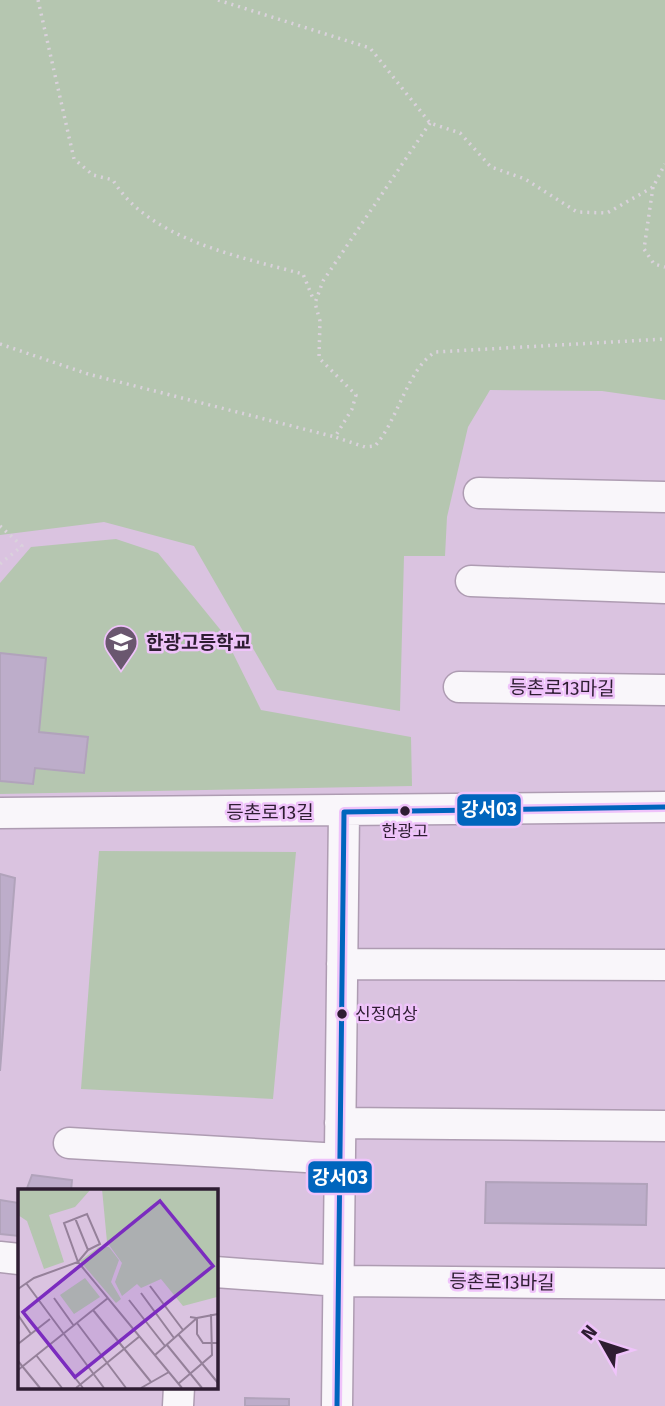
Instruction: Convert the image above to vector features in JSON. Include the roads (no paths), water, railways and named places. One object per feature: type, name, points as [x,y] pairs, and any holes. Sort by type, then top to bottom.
[{"type":"street","points":[[479,493],[665,497]]},
{"type":"street","points":[[471,581],[665,588]]},
{"type":"street","name":"등촌로13마길","points":[[458,687],[665,690]]},
{"type":"street","name":"등촌로13길","points":[[0,813],[344,812],[665,807]]},
{"type":"street","points":[[337,1406],[344,812]]},
{"type":"street","points":[[342,964],[665,964]]},
{"type":"street","points":[[340,1123],[665,1126]]},
{"type":"street","points":[[69,1143],[340,1159]]},
{"type":"street","points":[[0,1257],[18,1259]]},
{"type":"street","name":"등촌로13바길","points":[[217,1272],[338,1281],[665,1284]]},
{"type":"street","points":[[178,1388],[178,1406]]},
{"type":"place","name":"한광고등학교","points":[[121,672]]},
{"type":"place","name":"한광고","points":[[405,811]]},
{"type":"place","name":"신정여상","points":[[342,1014]]}]
